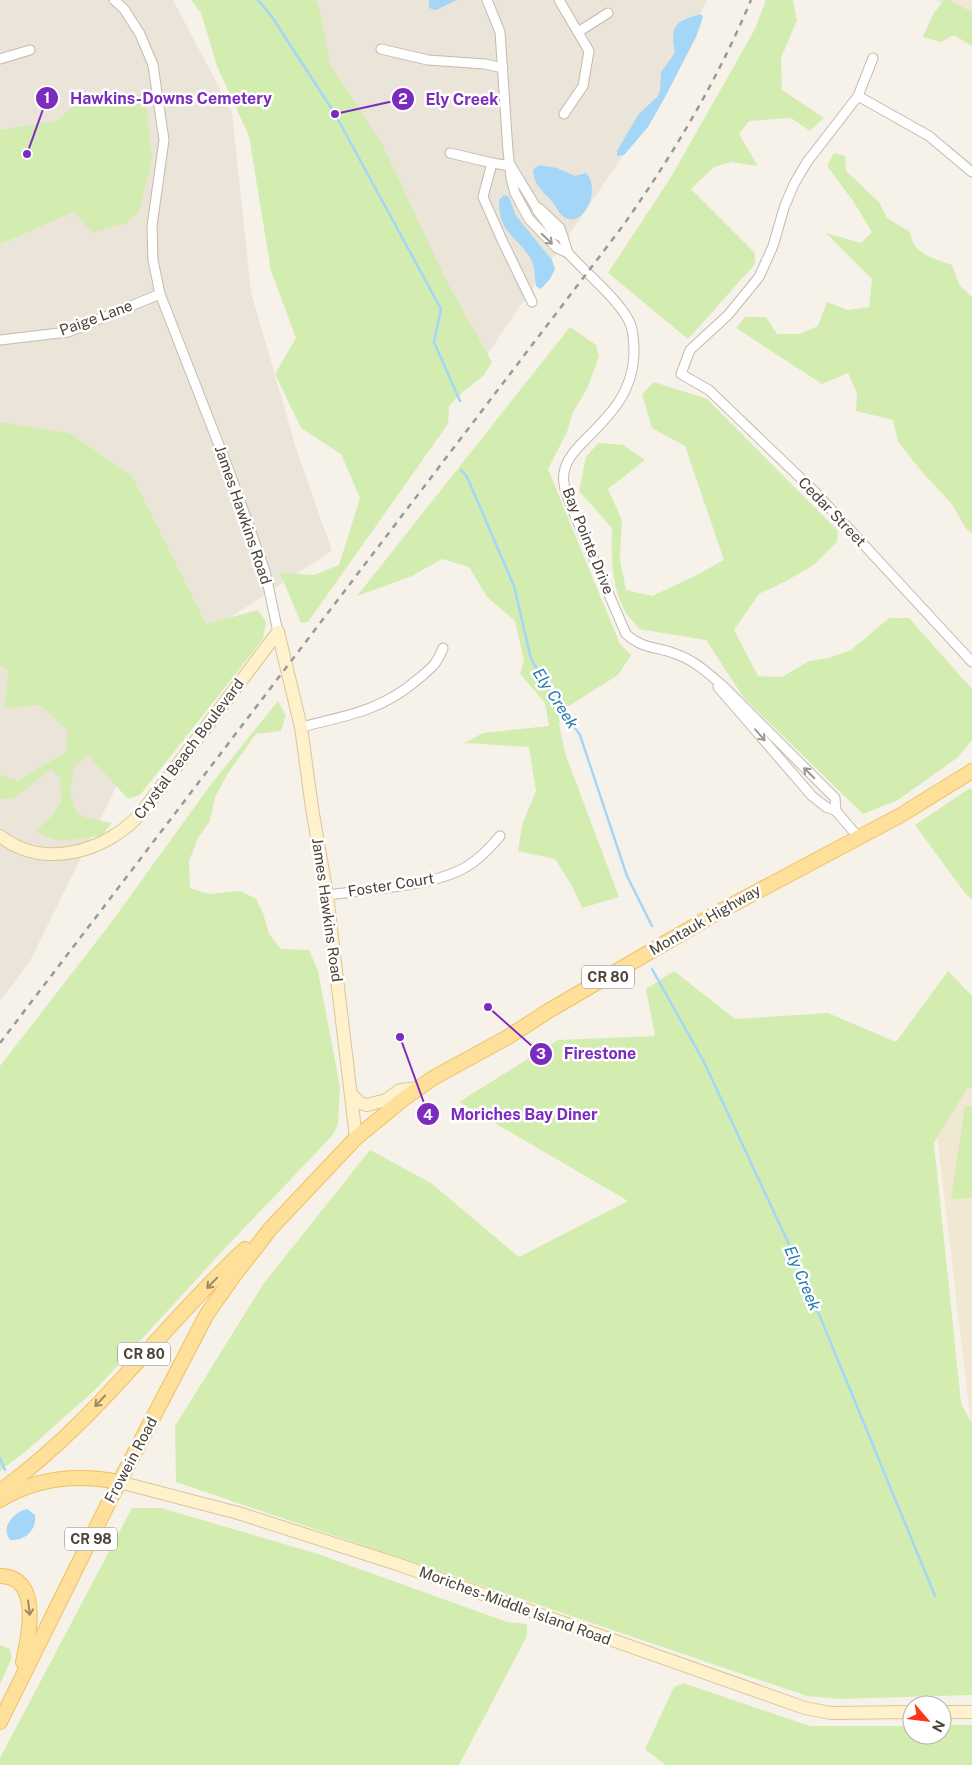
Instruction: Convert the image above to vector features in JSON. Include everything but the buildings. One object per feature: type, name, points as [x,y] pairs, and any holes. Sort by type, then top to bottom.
[{"type":"main road","name":"Montauk Highway","points":[[284,1213],[356,1138],[374,1122],[433,1078],[508,1037],[550,1010],[708,918],[770,883],[859,838],[943,790],[972,771]]},
{"type":"main road","name":"Frowein Road","points":[[0,1722],[119,1482],[207,1314],[248,1257],[284,1213]]},
{"type":"main road","name":"CR 80","points":[[0,1490],[31,1467],[69,1433],[239,1255],[284,1213]]},
{"type":"main road","points":[[0,1500],[24,1488],[51,1480],[98,1479],[119,1482]]},
{"type":"main road","points":[[0,1576],[12,1577],[20,1583],[26,1592],[28,1602],[30,1632],[18,1684]]},
{"type":"street","name":"James Hawkins Road","points":[[114,0],[124,9],[140,34],[153,65],[164,140],[152,226],[153,260],[160,294],[250,528],[264,571],[301,727],[312,808],[327,895],[356,1138]]},
{"type":"street","name":"Bay Pointe Drive","points":[[487,0],[500,32],[508,151],[515,193],[526,215],[545,238],[557,248],[568,253],[620,306],[630,323],[634,346],[633,370],[626,390],[616,408],[570,457],[564,473],[564,488],[626,634],[636,643],[672,652],[691,660],[706,671],[835,798],[836,811]]},
{"type":"street","points":[[560,0],[589,52],[583,86],[564,114]]},
{"type":"street","points":[[578,32],[608,13]]},
{"type":"street","points":[[381,49],[428,60],[485,64],[502,68]]},
{"type":"street","points":[[0,59],[30,50]]},
{"type":"street","points":[[873,58],[858,96],[929,136],[972,172]]},
{"type":"street","name":"Cedar Street","points":[[858,96],[807,162],[794,184],[784,208],[773,246],[760,277],[728,315],[690,350],[681,374],[710,390],[816,493],[972,662]]},
{"type":"street","points":[[450,153],[511,166]]},
{"type":"street","points":[[492,163],[483,197],[532,302]]},
{"type":"street","name":"Bay Pointe Drive","points":[[511,166],[536,207],[537,212],[555,234],[563,237],[568,253]]},
{"type":"street","points":[[526,215],[536,207]]},
{"type":"street","name":"Paige Lane","points":[[0,340],[68,332],[160,294]]},
{"type":"street","name":"Crystal Beach Boulevard","points":[[0,836],[26,849],[56,854],[93,847],[117,835],[142,812],[278,632]]},
{"type":"street","points":[[301,727],[374,707],[401,694],[436,664],[443,648]]},
{"type":"street","name":"Bay Pointe Drive","points":[[706,671],[722,693],[812,796],[826,807],[836,811],[859,838]]},
{"type":"street","name":"Foster Court","points":[[327,895],[438,879],[467,866],[485,854],[500,836]]},
{"type":"street","points":[[352,1095],[360,1103],[367,1106],[386,1100],[400,1090],[420,1088]]},
{"type":"street","name":"Moriches-Middle Island Road","points":[[119,1482],[238,1513],[397,1564],[805,1708],[831,1713],[902,1712]]},
{"type":"street","points":[[952,1712],[972,1712]]},
{"type":"shaded area","points":[[0,0],[173,0],[232,112],[251,292],[295,445],[332,551],[206,633],[0,424]]},
{"type":"shaded area","points":[[253,0],[707,0],[635,138],[482,362]]},
{"type":"shaded area","points":[[936,0],[972,0],[972,24]]},
{"type":"shaded area","points":[[0,649],[121,777],[30,961],[0,1001]]},
{"type":"shaded area","points":[[928,1058],[972,1077],[972,1433]]},
{"type":"green space","points":[[191,0],[316,0],[330,64],[382,144],[447,282],[492,362],[484,375],[449,406],[448,424],[308,622],[301,623],[280,573],[314,575],[339,565],[360,498],[341,454],[301,428],[275,374],[296,338],[271,271],[249,136],[217,66],[201,13]]},
{"type":"green space","points":[[766,0],[793,0],[797,20],[781,58],[782,90],[824,118],[810,131],[791,118],[749,121],[739,134],[758,166],[732,162],[714,167],[691,189],[755,253],[755,264],[688,339],[608,273],[671,177],[755,29]]},
{"type":"green space","points":[[944,0],[949,0],[972,12],[972,46],[954,35],[941,42],[923,37],[933,14]]},
{"type":"green space","points":[[145,93],[152,159],[139,212],[126,223],[93,233],[74,212],[0,244],[0,130],[57,121],[77,103]]},
{"type":"green space","points":[[834,153],[845,156],[846,171],[879,202],[887,218],[910,232],[915,246],[920,251],[925,255],[952,265],[960,286],[972,297],[972,534],[965,527],[952,504],[923,473],[898,442],[893,420],[856,411],[857,393],[848,373],[822,384],[736,328],[745,317],[766,317],[777,334],[800,334],[818,326],[827,302],[848,310],[869,307],[872,279],[826,233],[861,243],[872,232],[853,201],[827,166]]},
{"type":"green space","points":[[570,327],[596,345],[599,357],[587,389],[573,412],[567,432],[548,469],[620,644],[631,655],[618,675],[567,707],[559,723],[565,753],[619,897],[582,908],[572,886],[555,859],[518,851],[522,825],[536,791],[529,747],[464,743],[483,733],[549,726],[545,703],[520,674],[524,661],[515,621],[487,597],[469,567],[442,559],[412,576],[357,596]]},
{"type":"green space","points":[[654,382],[707,399],[838,531],[837,542],[814,565],[759,594],[734,630],[758,676],[782,677],[809,661],[829,658],[851,650],[889,618],[909,618],[972,689],[972,740],[957,758],[898,800],[863,814],[744,698],[706,640],[639,629],[624,610],[614,578],[612,528],[579,491],[586,457],[598,443],[623,445],[645,460],[608,489],[622,520],[620,559],[626,590],[652,596],[724,560],[685,446],[652,428],[642,394]]},
{"type":"green space","points":[[0,422],[69,433],[132,476],[206,624],[258,610],[266,622],[263,639],[140,795],[128,799],[88,755],[75,765],[70,791],[76,812],[84,817],[112,823],[101,836],[59,841],[35,832],[54,814],[61,801],[60,777],[51,769],[13,799],[0,799],[0,775],[18,781],[66,752],[68,731],[40,705],[5,708],[8,670],[0,664]]},
{"type":"green space","points":[[278,701],[286,716],[281,731],[256,734],[228,773],[215,797],[210,821],[198,838],[189,861],[190,888],[209,894],[241,891],[256,899],[263,913],[269,934],[281,949],[309,950],[318,971],[340,1087],[338,1124],[332,1136],[226,1247],[95,1390],[25,1452],[0,1471],[0,1066],[110,924],[212,783]]},
{"type":"green space","points":[[970,788],[972,791],[972,900],[915,825]]},
{"type":"green space","points":[[674,971],[735,1019],[828,1013],[896,1042],[948,971],[972,996],[972,1088],[968,1087],[934,1143],[961,1403],[972,1424],[972,1695],[902,1695],[902,1697],[839,1699],[807,1696],[176,1482],[175,1426],[264,1283],[370,1150],[431,1183],[519,1257],[628,1201],[459,1102],[558,1040],[655,1036],[646,989]]},
{"type":"green space","points":[[965,1106],[972,1107],[972,1198],[951,1199]]},
{"type":"green space","points":[[132,1508],[161,1508],[315,1553],[507,1622],[527,1624],[527,1636],[459,1765],[0,1765],[0,1758]]},
{"type":"green space","points":[[0,1645],[10,1649],[12,1658],[0,1684]]},
{"type":"green space","points":[[683,1683],[810,1726],[902,1726],[902,1745],[952,1745],[952,1725],[972,1725],[972,1765],[665,1765],[645,1749],[674,1687]]},
{"type":"water","points":[[429,0],[457,0],[436,10],[429,8]]},
{"type":"water","points":[[701,14],[703,17],[696,37],[648,127],[624,155],[617,156],[617,151],[638,115],[657,97],[660,91],[661,72],[675,53],[673,36],[676,26],[685,19]]},
{"type":"water","points":[[539,165],[557,168],[575,176],[586,173],[592,188],[591,197],[584,213],[578,218],[564,217],[538,186],[533,170]]},
{"type":"water","points":[[504,195],[509,197],[516,216],[552,260],[555,269],[550,279],[541,289],[536,286],[534,267],[531,260],[508,232],[501,219],[499,200]]},
{"type":"water","points":[[27,1509],[35,1515],[32,1530],[21,1539],[10,1540],[7,1530],[10,1521],[17,1513]]},
{"type":"waterway","name":"Ely Creek","points":[[258,0],[272,17],[335,114],[441,309],[434,342],[460,401]]},
{"type":"waterway","name":"Ely Creek","points":[[461,470],[467,477],[514,586],[531,659],[552,695],[580,735],[627,876],[652,926]]},
{"type":"waterway","name":"Ely Creek","points":[[652,969],[704,1062],[800,1268],[935,1596]]},
{"type":"waterway","points":[[0,1458],[5,1470]]},
{"type":"railway","points":[[0,1043],[622,227],[659,173],[693,117],[724,60],[751,0]]},
{"type":"place","name":"Ely Creek","points":[[335,114]]},
{"type":"place","name":"Hawkins-Downs Cemetery","points":[[27,154]]},
{"type":"place","name":"Firestone","points":[[488,1007]]},
{"type":"place","name":"Moriches Bay Diner","points":[[400,1037]]}]
